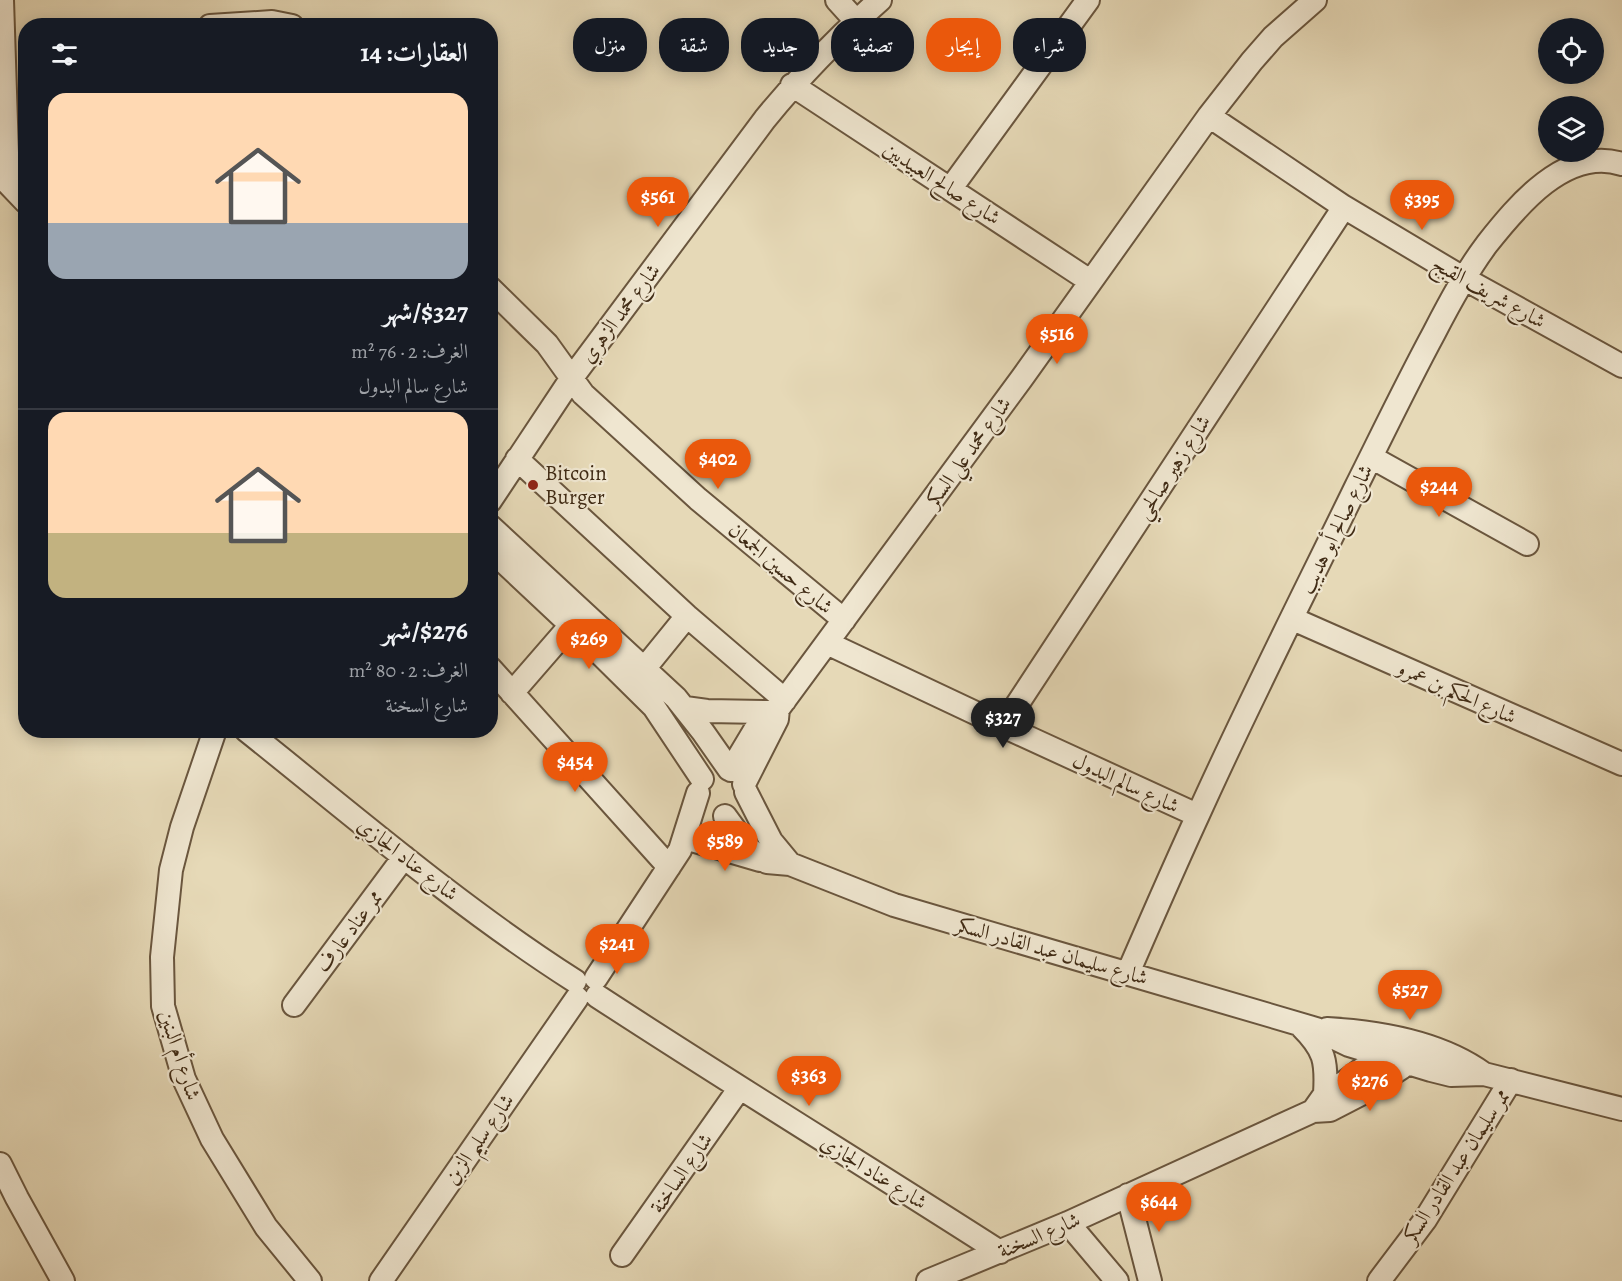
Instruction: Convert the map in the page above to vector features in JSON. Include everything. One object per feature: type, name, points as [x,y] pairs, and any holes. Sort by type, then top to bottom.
[{"type":"street","points":[[2,0],[4,179],[18,194]]},
{"type":"street","points":[[837,0],[853,18]]},
{"type":"street","name":"شارع محمد الزهري","points":[[859,18],[880,0]]},
{"type":"street","points":[[951,188],[1088,0]]},
{"type":"street","name":"شارع محمد علي السكر","points":[[738,779],[749,740],[844,620],[1022,378],[1209,116],[1273,37],[1315,0]]},
{"type":"street","name":"شارع محمد الزهري","points":[[498,489],[572,379],[737,156],[792,85],[831,44]]},
{"type":"street","name":"شارع صالح العبيديين","points":[[792,85],[1090,281]]},
{"type":"street","name":"شارع شريف القبج","points":[[1209,116],[1344,207],[1463,278],[1622,366]]},
{"type":"street","name":"شارع صالح أبو هديب","points":[[1128,972],[1197,815],[1413,372],[1463,278],[1517,209],[1556,174],[1592,161],[1612,161],[1622,164]]},
{"type":"street","name":"شارع زهير صالحي","points":[[1003,726],[1344,207]]},
{"type":"street","name":"شارع حسين الجمعان","points":[[498,296],[547,344],[582,394],[698,499],[844,620]]},
{"type":"street","points":[[1371,457],[1527,544]]},
{"type":"street","points":[[517,459],[687,616],[777,707]]},
{"type":"street","name":"شارع سليمان عبد القادر السكر","points":[[498,533],[685,708],[738,779],[771,841],[790,864]]},
{"type":"street","points":[[498,557],[654,707],[700,786],[703,807],[708,812],[723,816],[749,849],[767,862]]},
{"type":"street","points":[[644,669],[687,616]]},
{"type":"street","name":"شارع الحكم بن عمرو","points":[[1293,618],[1622,764]]},
{"type":"street","points":[[512,693],[571,625]]},
{"type":"street","name":"شارع سالم البدول","points":[[827,643],[1197,815]]},
{"type":"street","points":[[498,677],[681,853]]},
{"type":"street","points":[[685,708],[706,711],[777,707]]},
{"type":"street","name":"شارع أم البنين","points":[[212,738],[182,827],[171,870],[162,957],[163,1006],[184,1080],[213,1139],[266,1227],[310,1281]]},
{"type":"street","name":"شارع عناد الجازي","points":[[256,738],[404,858],[528,950],[739,1089],[1000,1251]]},
{"type":"street","points":[[700,786],[714,770],[738,779],[745,799],[737,810],[723,816]]},
{"type":"street","name":"شارع سليم الزبن","points":[[681,853],[700,786]]},
{"type":"street","name":"شارع سليم الزبن","points":[[381,1281],[681,853],[723,816]]},
{"type":"street","name":"شارع سليمان عبد القادر السكر","points":[[681,853],[743,857],[790,864],[894,905],[1062,955],[1128,972],[1308,1027],[1349,1045],[1386,1047],[1411,1053],[1452,1055],[1484,1074]]},
{"type":"street","name":"ممر عناد عارف","points":[[294,1005],[404,858]]},
{"type":"street","points":[[1308,1027],[1324,1057],[1326,1067],[1318,1102]]},
{"type":"street","name":"شارع السخنة","points":[[928,1281],[1128,1196],[1318,1102],[1386,1047]]},
{"type":"street","name":"شارع سليمان عبد القادر السكر","points":[[1411,1053],[1431,1070],[1451,1076],[1484,1074],[1622,1109]]},
{"type":"street","name":"شارع السخنة","points":[[1318,1102],[1330,1110],[1393,1074],[1411,1053]]},
{"type":"street","points":[[1360,1094],[1380,1090],[1431,1070]]},
{"type":"street","name":"ممر سليمان عبد القادر السكر","points":[[1379,1281],[1425,1220],[1511,1080]]},
{"type":"street","name":"شارع الساخنة","points":[[622,1256],[739,1089]]},
{"type":"street","points":[[0,1164],[63,1281]]},
{"type":"street","points":[[1128,1196],[1150,1281]]},
{"type":"street","points":[[1068,1223],[1116,1281]]},
{"type":"place","name":"Bitcoin Burger","points":[[533,485]]}]
